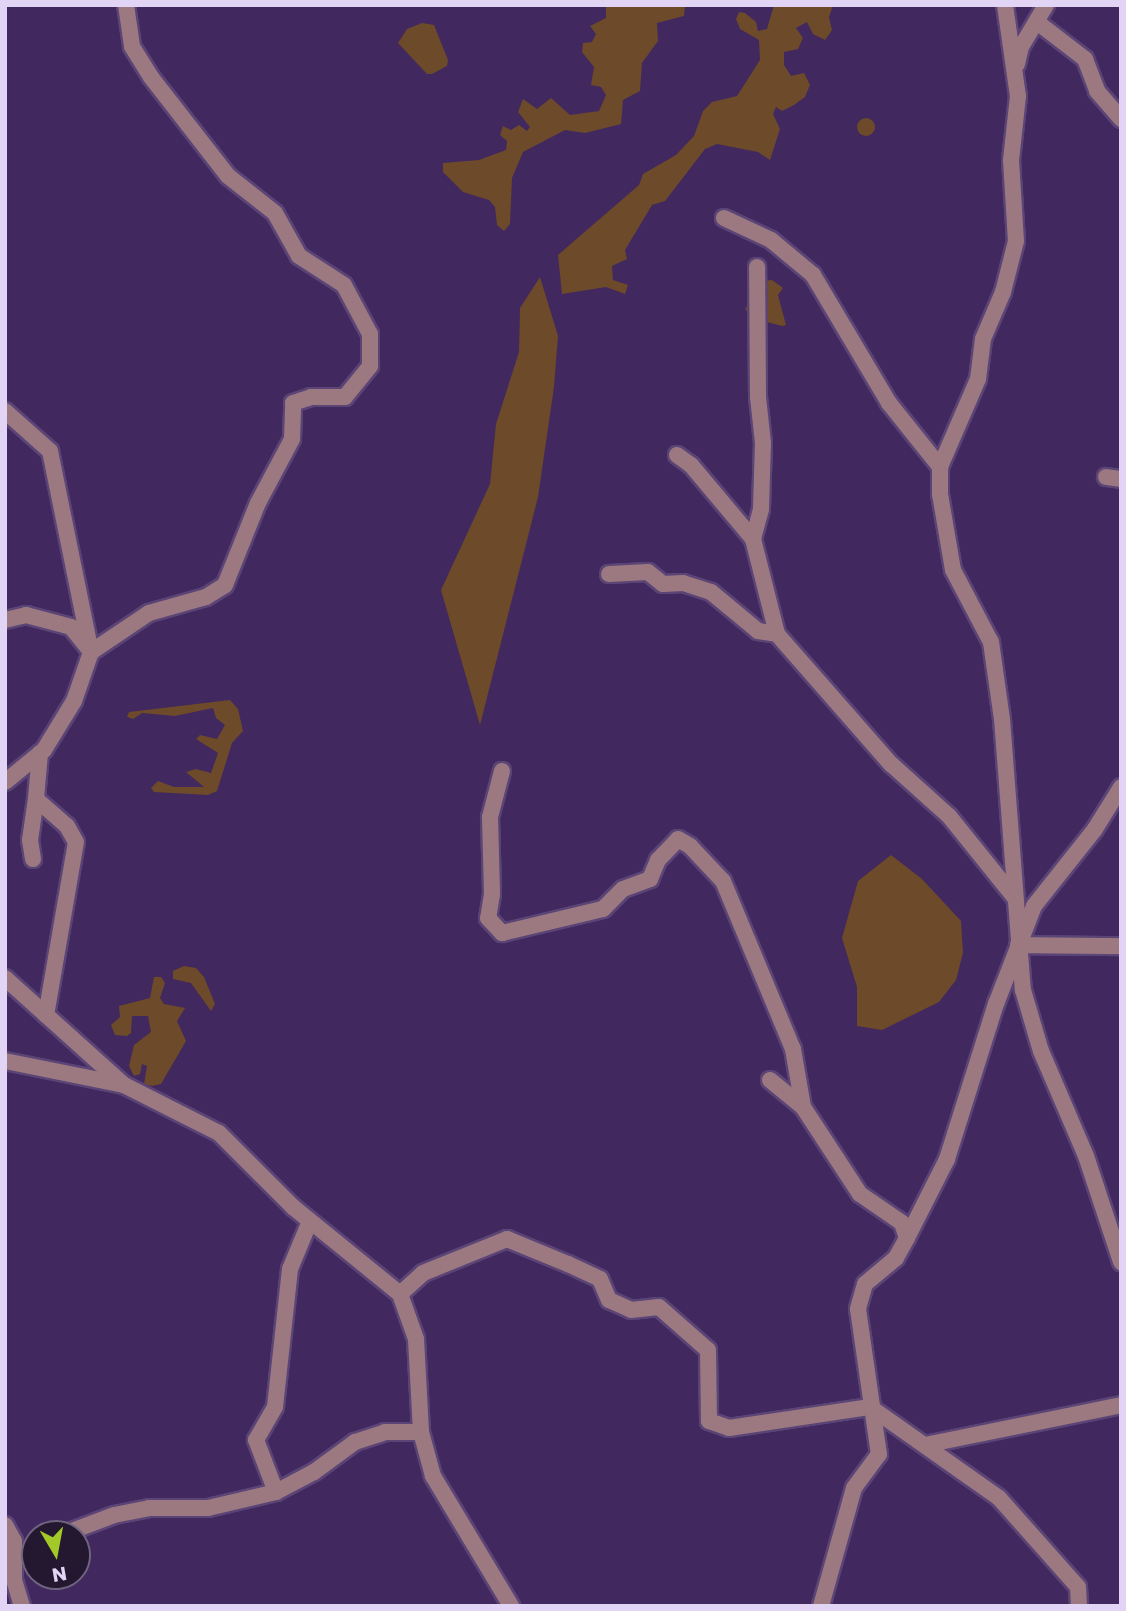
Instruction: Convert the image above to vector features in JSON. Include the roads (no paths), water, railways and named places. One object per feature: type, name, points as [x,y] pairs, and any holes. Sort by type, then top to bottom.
[{"type":"street","points":[[91,652],[149,613],[206,597],[225,584],[258,503],[292,439],[293,403],[345,397],[370,366],[370,334],[344,285],[299,256],[275,213],[228,176],[150,77],[132,46],[126,5]]},
{"type":"street","points":[[1004,5],[1017,69],[1018,96],[1011,160],[1016,220],[1013,258],[983,339],[978,379],[940,467],[953,570],[991,642],[1002,719],[1023,990],[1041,1051],[1086,1156],[1121,1262]]},
{"type":"street","points":[[1017,69],[1021,47],[1046,5]]},
{"type":"street","points":[[1037,22],[1085,59],[1097,91],[1121,119]]},
{"type":"street","points":[[724,218],[771,240],[814,275],[890,403],[940,467]]},
{"type":"street","points":[[753,538],[761,509],[763,443],[758,397],[757,267]]},
{"type":"street","points":[[5,411],[50,451],[91,652],[74,701],[40,754],[5,782]]},
{"type":"street","points":[[677,455],[691,465],[753,538],[777,634],[891,764],[949,816],[1016,898]]},
{"type":"street","points":[[610,574],[648,572],[663,584],[684,583],[710,592],[758,631],[777,634]]},
{"type":"street","points":[[5,620],[26,615],[71,627],[91,652]]},
{"type":"street","points":[[33,859],[30,841],[40,754]]},
{"type":"street","points":[[502,771],[491,817],[492,894],[488,918],[502,933],[603,909],[623,889],[650,878],[658,860],[678,839],[690,846],[723,881],[793,1049],[803,1107]]},
{"type":"street","points":[[821,1606],[854,1488],[878,1454],[858,1309],[865,1283],[896,1258],[947,1160],[1018,945],[1034,906],[1095,829],[1121,787]]},
{"type":"street","points":[[36,799],[67,826],[76,842],[46,1015]]},
{"type":"street","points":[[1018,945],[1121,946]]},
{"type":"street","points":[[5,978],[124,1085],[219,1133],[310,1221],[400,1294],[416,1339],[421,1432],[433,1476],[453,1514],[511,1606]]},
{"type":"street","points":[[5,1061],[124,1085]]},
{"type":"street","points":[[770,1080],[803,1107],[860,1194],[902,1223],[907,1238]]},
{"type":"street","points":[[276,1492],[256,1440],[275,1407],[290,1269],[310,1221]]},
{"type":"street","points":[[400,1294],[423,1273],[507,1239],[600,1279],[609,1300],[631,1310],[659,1307],[708,1350],[709,1421],[729,1428],[870,1407],[999,1498],[1078,1587],[1079,1606]]},
{"type":"street","points":[[925,1445],[1121,1405]]},
{"type":"street","points":[[91,1524],[114,1515],[149,1508],[208,1508],[276,1492],[314,1472],[355,1442],[385,1432],[421,1432]]},
{"type":"street","points":[[5,1525],[14,1541],[14,1580],[22,1606]]},
{"type":"street","points":[[15,1558],[21,1555]]}]
